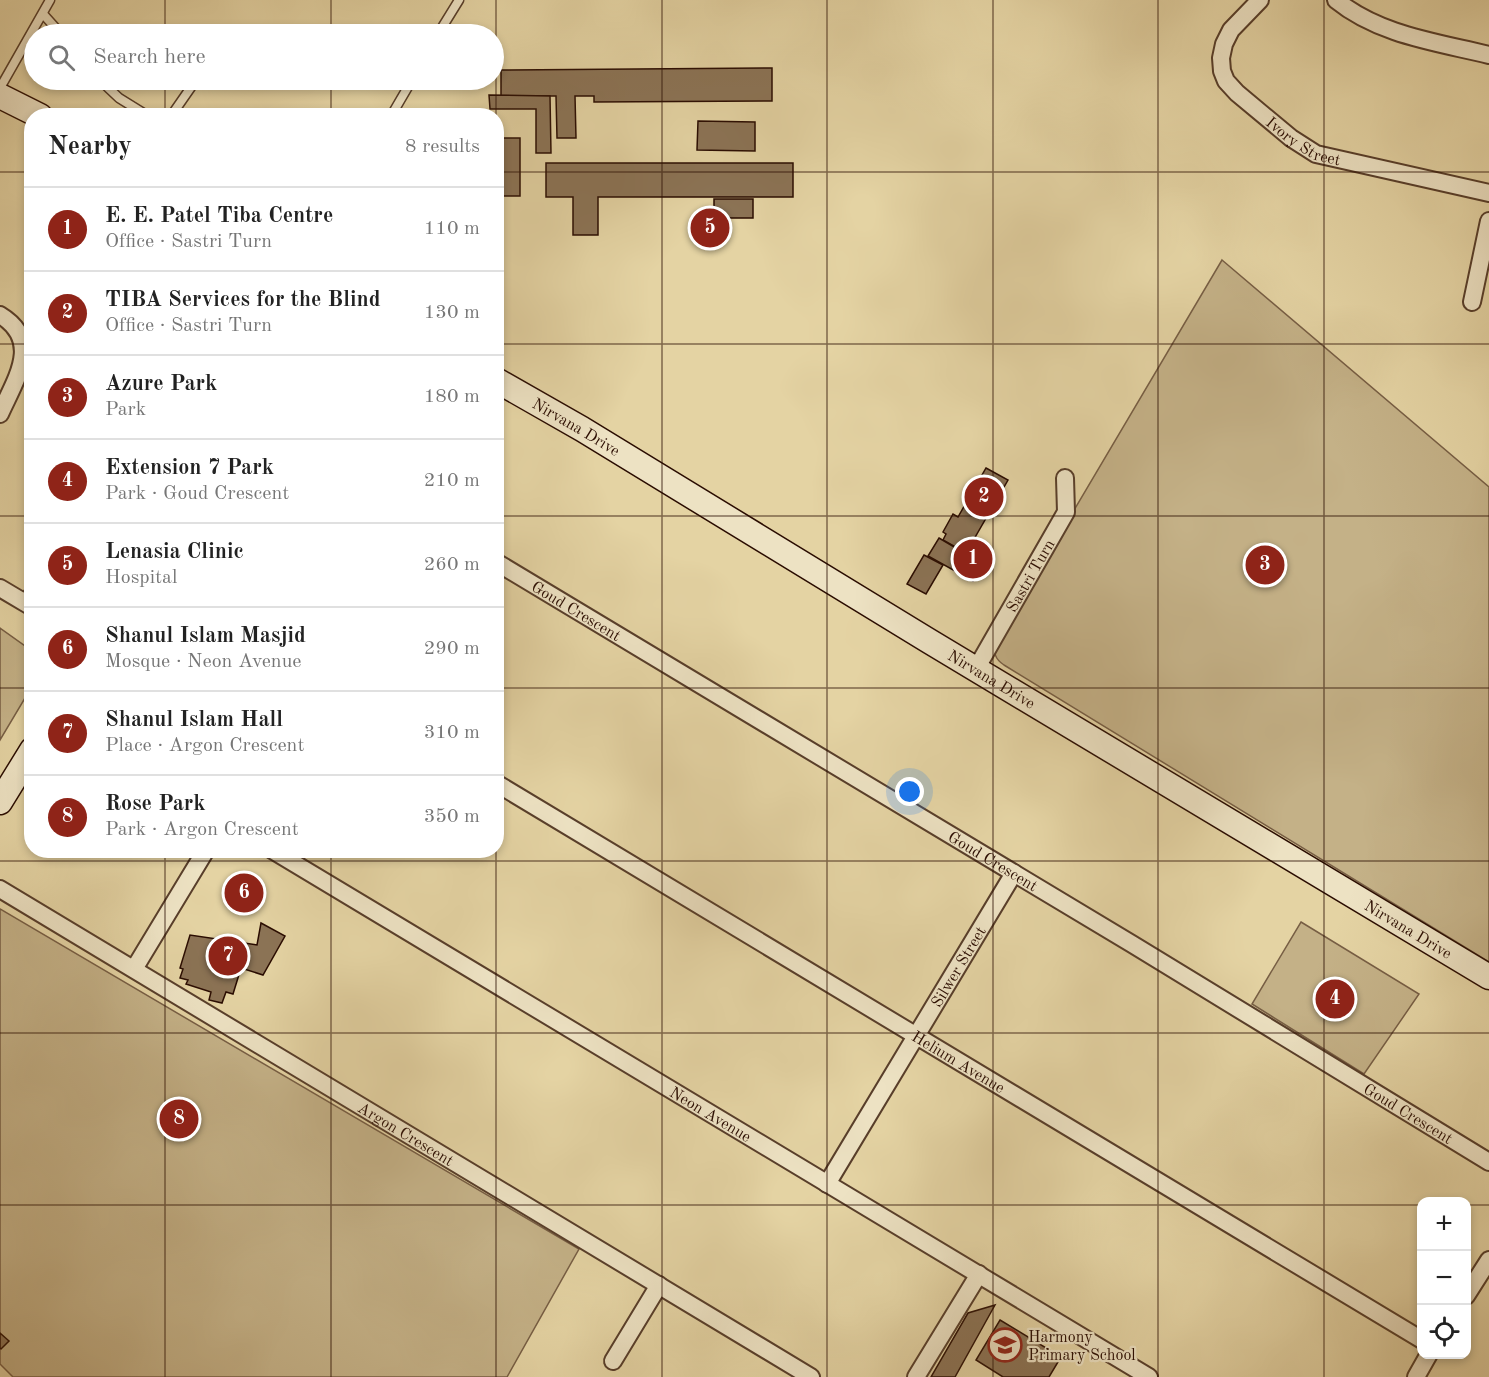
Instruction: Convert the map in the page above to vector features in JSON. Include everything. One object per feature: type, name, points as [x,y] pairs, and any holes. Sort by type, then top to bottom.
[{"type":"main road","points":[[0,96],[24,108]]},
{"type":"main road","name":"Nirvana Drive","points":[[504,385],[582,429],[1489,977]]},
{"type":"main road","points":[[0,802],[24,763]]},
{"type":"street","name":"Ivory Street","points":[[1260,0],[1231,30],[1224,44],[1221,58],[1222,71],[1226,81],[1237,93],[1291,138],[1316,154],[1489,193]]},
{"type":"street","points":[[1336,0],[1353,13],[1396,32],[1489,55]]},
{"type":"street","points":[[1472,302],[1489,221]]},
{"type":"street","points":[[0,315],[14,324],[21,336],[24,349],[22,365],[0,414]]},
{"type":"street","name":"Sastri Turn","points":[[976,669],[1066,512],[1065,478]]},
{"type":"street","name":"Goud Crescent","points":[[504,567],[1489,1162]]},
{"type":"street","points":[[0,588],[24,597]]},
{"type":"street","name":"Helium Avenue","points":[[504,788],[1417,1337]]},
{"type":"street","points":[[134,969],[201,858]]},
{"type":"street","name":"Neon Avenue","points":[[285,858],[1149,1377]]},
{"type":"street","name":"Silwer Street","points":[[826,1184],[1014,873]]},
{"type":"street","name":"Argon Crescent","points":[[0,889],[811,1377]]},
{"type":"street","points":[[1471,1289],[1489,1260]]},
{"type":"street","points":[[916,1377],[979,1274]]},
{"type":"street","points":[[613,1361],[659,1285]]},
{"type":"street","points":[[1416,1377],[1426,1359]]},
{"type":"lane","points":[[37,24],[50,0]]},
{"type":"lane","points":[[444,24],[459,0]]},
{"type":"lane","points":[[43,14],[52,24]]},
{"type":"lane","points":[[0,88],[24,47]]},
{"type":"lane","points":[[111,90],[135,108]]},
{"type":"lane","points":[[177,108],[189,90]]},
{"type":"lane","points":[[396,108],[406,90]]},
{"type":"shaded area","points":[[1222,260],[1489,487],[1489,962],[1004,665],[996,655],[996,642]]},
{"type":"shaded area","points":[[0,628],[24,645],[24,700],[0,740]]},
{"type":"shaded area","points":[[0,909],[579,1249],[507,1377],[13,1377],[0,1364]]},
{"type":"shaded area","points":[[1301,922],[1419,994],[1364,1074],[1252,1004]]},
{"type":"building","points":[[772,68],[772,101],[594,102],[594,96],[575,96],[576,138],[557,138],[556,96],[501,96],[501,90],[504,90],[504,70]]},
{"type":"building","points":[[489,95],[550,96],[551,153],[536,153],[536,109],[490,108]]},
{"type":"building","points":[[698,121],[755,122],[755,151],[697,150]]},
{"type":"building","points":[[504,138],[520,138],[520,196],[504,196]]},
{"type":"building","points":[[546,163],[793,163],[793,197],[598,197],[598,235],[573,235],[573,197],[546,197]]},
{"type":"building","points":[[714,199],[753,199],[753,218],[714,218]]},
{"type":"building","points":[[986,468],[1008,480],[966,553],[943,540],[946,534],[943,532],[953,514],[958,517]]},
{"type":"building","points":[[939,538],[983,564],[973,581],[928,556]]},
{"type":"building","points":[[924,555],[943,565],[926,594],[907,584]]},
{"type":"building","points":[[261,923],[285,936],[263,975],[241,968],[233,994],[226,992],[222,1003],[209,1000],[211,992],[186,984],[188,980],[180,978],[183,969],[180,968],[190,935],[257,945]]},
{"type":"building","points":[[995,1305],[955,1377],[931,1377],[968,1313]]},
{"type":"building","points":[[1000,1320],[1061,1357],[1049,1377],[1003,1377],[976,1360]]},
{"type":"building","points":[[0,1333],[9,1341],[1,1349],[0,1348]]},
{"type":"place","name":"Lenasia Clinic","points":[[710,228]]},
{"type":"place","name":"TIBA Services for the Blind","points":[[984,497]]},
{"type":"place","name":"E. E. Patel Tiba Centre","points":[[973,559]]},
{"type":"place","name":"Azure Park","points":[[1265,565]]},
{"type":"place","name":"Shanul Islam Masjid","points":[[244,893]]},
{"type":"place","name":"Shanul Islam Hall","points":[[228,956]]},
{"type":"place","name":"Extension 7 Park","points":[[1335,999]]},
{"type":"place","name":"Rose Park","points":[[179,1119]]},
{"type":"place","name":"Harmony Primary School","points":[[1005,1345]]}]
